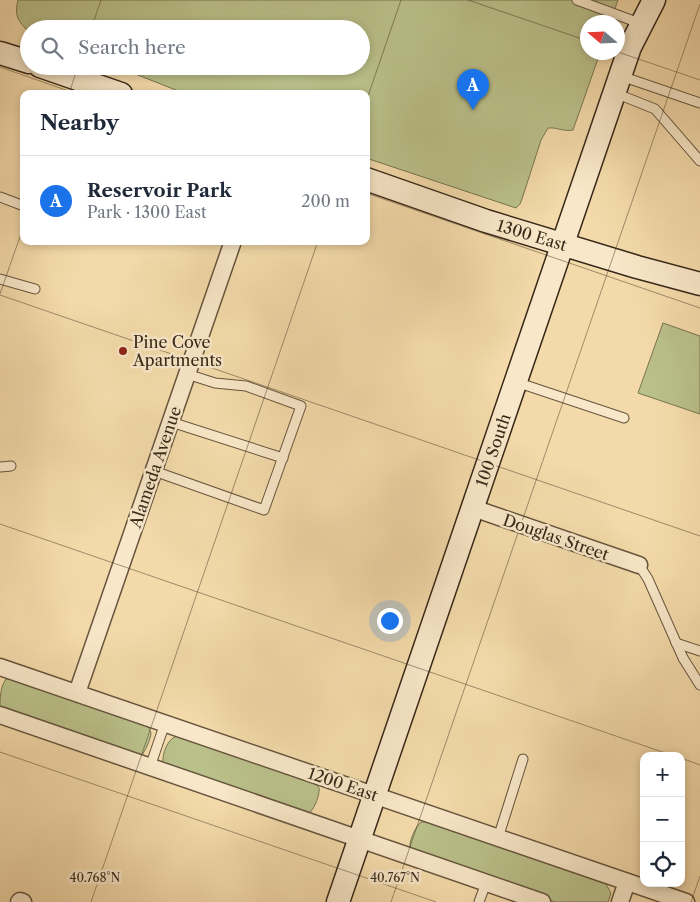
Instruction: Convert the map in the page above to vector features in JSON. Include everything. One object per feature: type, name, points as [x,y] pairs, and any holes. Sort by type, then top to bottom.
[{"type":"main road","name":"100 South","points":[[338,902],[630,48],[654,0]]},
{"type":"main road","points":[[0,53],[20,59]]},
{"type":"main road","points":[[66,75],[109,90]]},
{"type":"main road","name":"1300 East","points":[[370,180],[486,221],[700,284]]},
{"type":"street","name":"Alameda Avenue","points":[[77,693],[232,245]]},
{"type":"street","name":"Douglas Street","points":[[473,508],[640,565]]},
{"type":"street","name":"1200 East","points":[[0,667],[686,902]]},
{"type":"street","points":[[0,716],[542,902]]},
{"type":"street","points":[[620,902],[626,882]]},
{"type":"street","points":[[19,902],[23,902]]},
{"type":"lane","points":[[577,0],[642,24]]},
{"type":"lane","points":[[618,84],[700,103]]},
{"type":"lane","points":[[618,84],[655,109],[700,161]]},
{"type":"lane","points":[[0,198],[20,205]]},
{"type":"lane","points":[[0,279],[35,289]]},
{"type":"lane","points":[[154,471],[264,510],[301,406],[246,386],[215,383],[187,374]]},
{"type":"lane","points":[[516,382],[624,418]]},
{"type":"lane","points":[[171,422],[282,458]]},
{"type":"lane","points":[[0,467],[12,466]]},
{"type":"lane","points":[[640,565],[683,658],[700,685]]},
{"type":"lane","points":[[676,643],[700,650]]},
{"type":"lane","points":[[150,767],[165,723]]},
{"type":"lane","points":[[498,838],[523,759]]},
{"type":"lane","points":[[479,902],[486,883]]},
{"type":"green space","points":[[18,0],[618,0],[613,15],[580,15],[580,60],[598,60],[573,130],[548,128],[541,140],[520,204],[516,208],[370,159],[370,90],[176,90],[138,75],[370,75],[370,20],[20,22],[17,14]]},
{"type":"green space","points":[[663,323],[700,336],[700,414],[638,393]]},
{"type":"green space","points":[[6,679],[12,679],[146,725],[151,733],[146,748],[141,756],[0,710],[1,689]]},
{"type":"green space","points":[[177,736],[316,784],[319,787],[318,797],[312,810],[308,814],[163,764],[166,747],[170,740]]},
{"type":"green space","points":[[421,822],[426,822],[606,884],[611,893],[608,902],[555,902],[414,853],[410,848],[410,842],[415,829]]},
{"type":"place","name":"Reservoir Park","points":[[473,110]]},
{"type":"place","name":"Pine Cove Apartments","points":[[123,351]]}]
